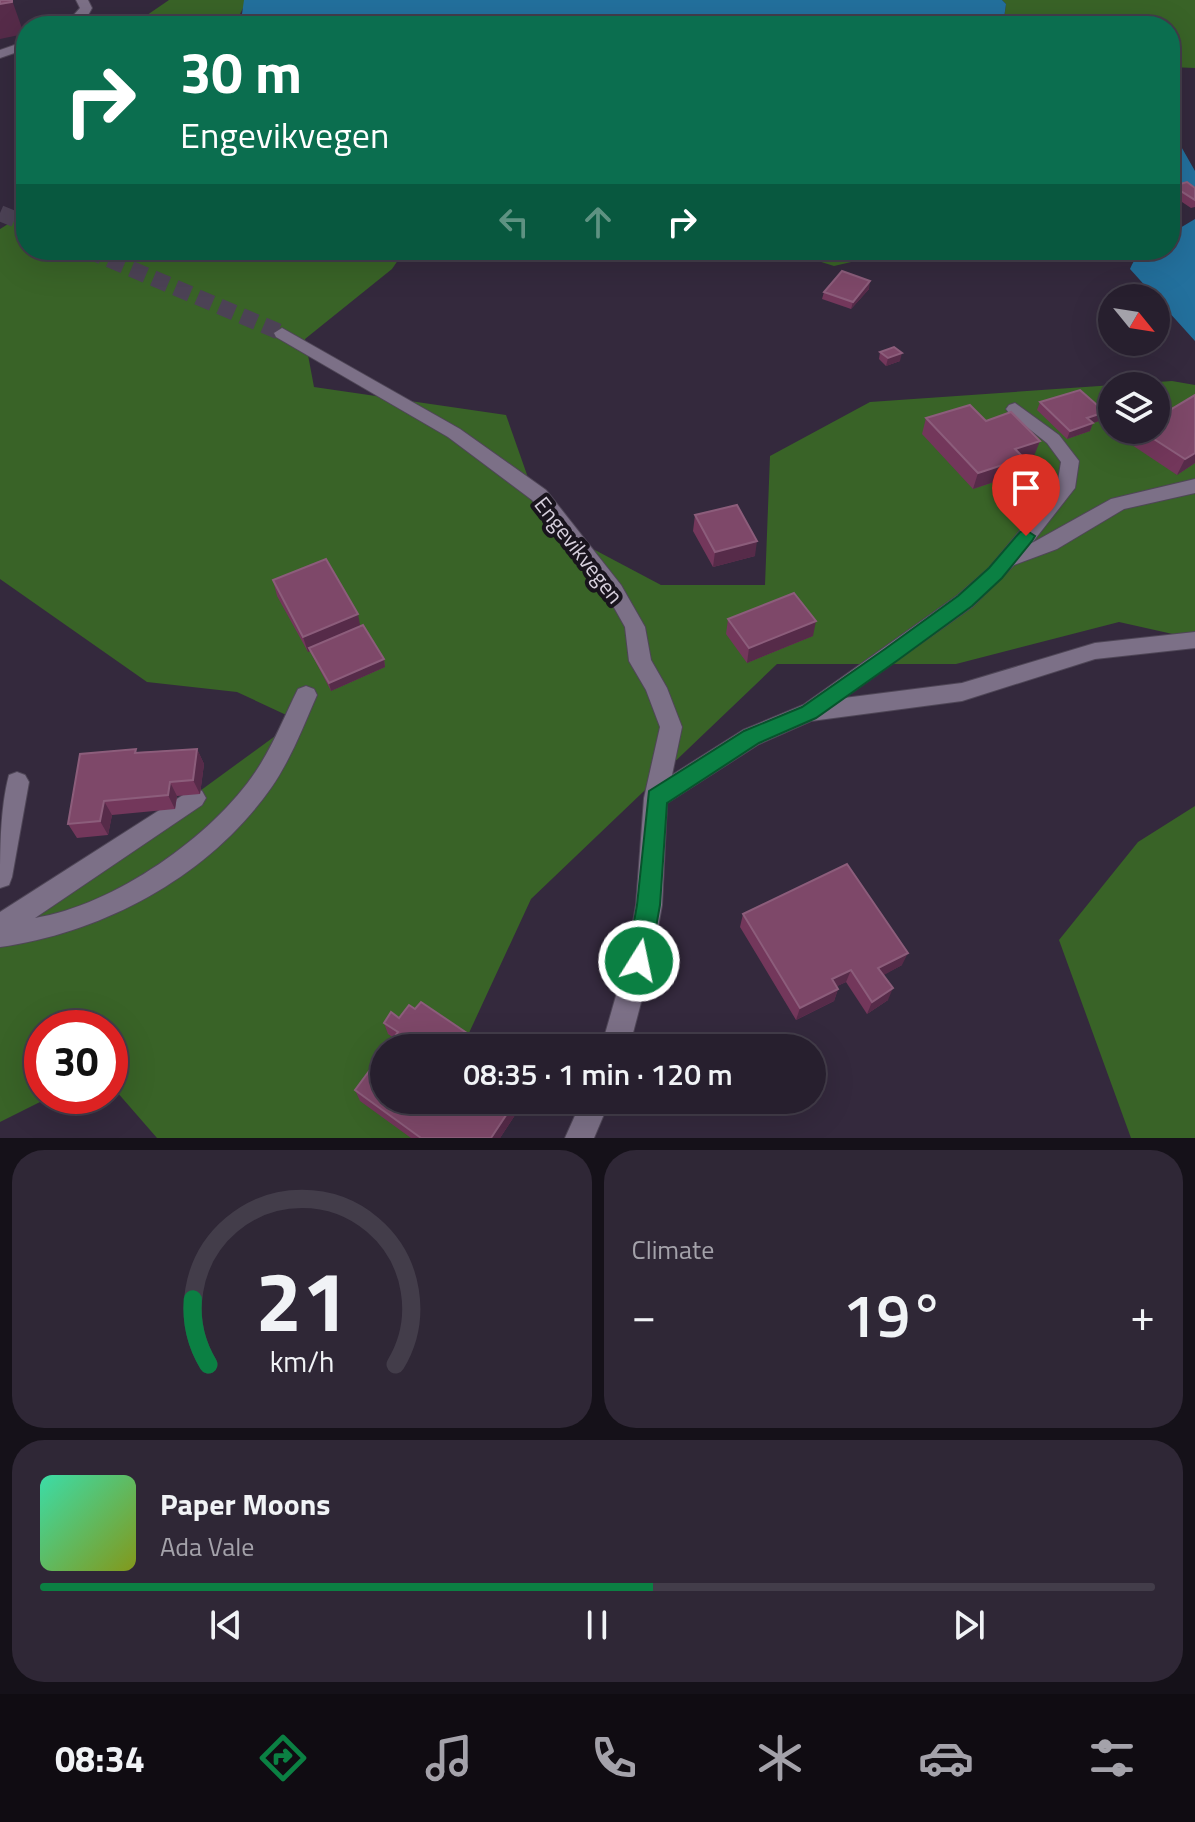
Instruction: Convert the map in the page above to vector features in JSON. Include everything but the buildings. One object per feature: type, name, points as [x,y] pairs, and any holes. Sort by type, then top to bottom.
[{"type":"street","name":"Engevikvegen","points":[[282,333],[454,433],[539,495],[614,590],[635,627],[640,661],[656,688],[671,727],[656,798],[649,905],[639,961],[619,1034]]},
{"type":"street","points":[[656,798],[751,737],[809,712],[965,601],[1006,560],[1066,488],[1071,471],[1070,461],[1053,439],[1015,409]]},
{"type":"street","points":[[1006,560],[1050,544],[1118,504],[1195,486]]},
{"type":"street","points":[[809,712],[872,701],[962,692],[1095,651],[1195,640]]},
{"type":"street","points":[[0,935],[35,934],[126,898],[183,861],[243,803],[283,748],[306,695]]},
{"type":"street","points":[[0,877],[17,782]]},
{"type":"street","points":[[0,926],[75,880],[194,798]]},
{"type":"street","points":[[579,1138],[590,1114]]},
{"type":"green space","points":[[169,0],[244,0],[245,4],[239,16],[146,16]]},
{"type":"green space","points":[[1002,0],[1195,0],[1195,68],[1180,67],[1180,16],[1004,16],[1006,4]]},
{"type":"green space","points":[[16,219],[16,260],[398,260],[392,269],[305,339],[314,387],[506,415],[544,523],[661,585],[765,585],[770,456],[870,402],[1098,386],[1098,444],[1170,444],[1170,381],[1195,385],[1195,639],[1119,622],[956,664],[777,664],[531,899],[468,1034],[370,1034],[370,1114],[397,1114],[420,1138],[157,1138],[128,1105],[128,1010],[24,1010],[24,1110],[0,1122],[0,937],[297,720],[237,692],[147,682],[0,579],[0,229]]},
{"type":"green space","points":[[815,260],[860,260],[834,266]]},
{"type":"green space","points":[[1195,806],[1195,1138],[1131,1138],[1059,940],[1138,842]]},
{"type":"water","points":[[244,0],[1002,0],[1006,4],[1004,16],[241,16]]},
{"type":"water","points":[[1180,145],[1195,171],[1195,191],[1180,190]]},
{"type":"water","points":[[1195,219],[1195,341],[1170,313],[1170,284],[1144,284],[1130,269],[1135,260],[1180,260],[1180,228]]},
{"type":"tunnel","points":[[0,213],[16,220]]},
{"type":"tunnel","points":[[110,260],[282,333]]},
{"type":"route","points":[[639,961],[649,905],[656,798],[751,737],[809,712],[891,654],[965,601],[996,573],[1026,536]]}]
